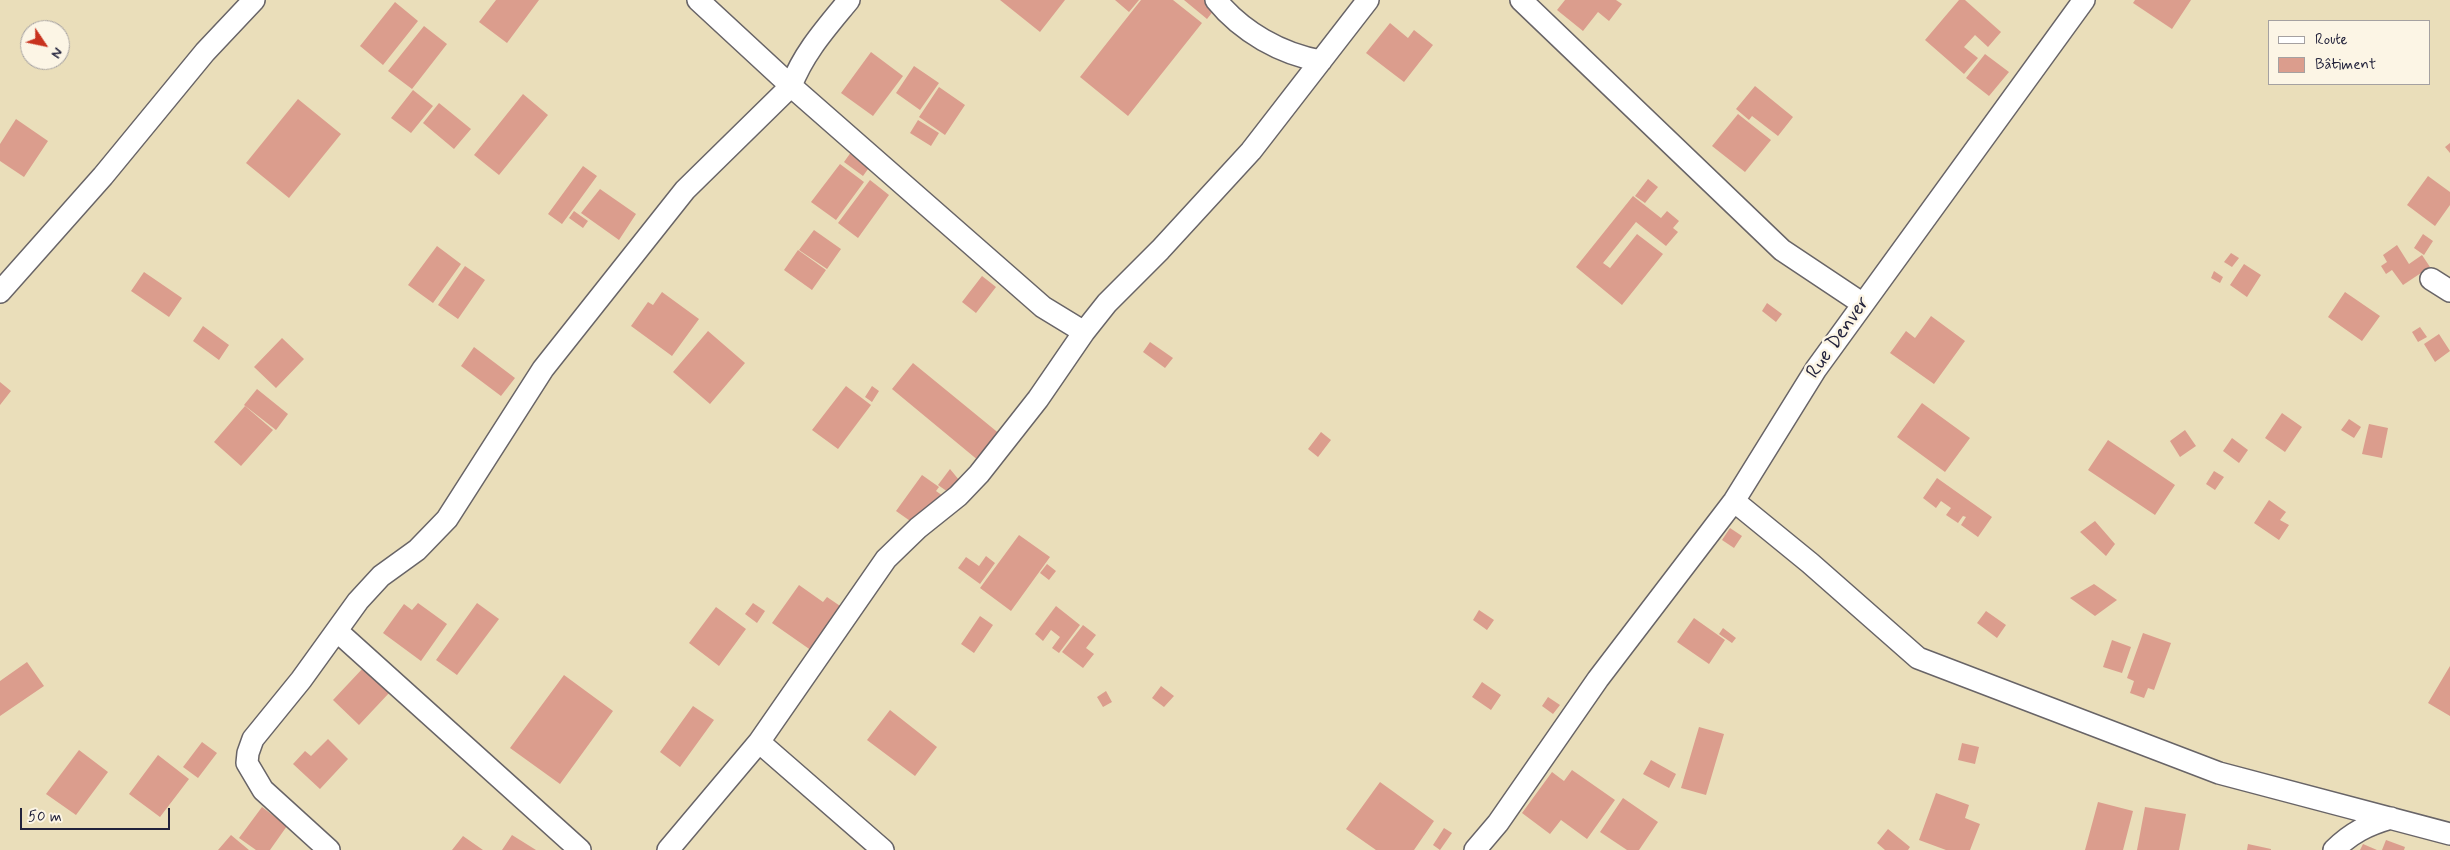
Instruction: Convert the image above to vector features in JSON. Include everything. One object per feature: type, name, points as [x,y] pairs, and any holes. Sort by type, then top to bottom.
[{"type":"street","points":[[0,292],[103,176],[205,52],[254,0]]},
{"type":"street","points":[[698,0],[791,86],[1043,307],[1084,332]]},
{"type":"street","points":[[329,850],[263,790],[248,763],[248,754],[253,739],[358,601],[381,576],[417,550],[447,519],[543,369],[685,190],[791,86],[798,67],[812,46],[849,0]]},
{"type":"street","points":[[1216,0],[1226,12],[1274,47],[1299,57],[1322,61]]},
{"type":"street","points":[[668,850],[759,742],[886,559],[918,528],[958,496],[979,474],[1038,399],[1084,332],[1107,303],[1160,250],[1251,151],[1368,0]]},
{"type":"street","points":[[1521,0],[1782,250],[1863,304]]},
{"type":"street","name":"Rue Denver","points":[[1474,850],[1498,823],[1598,679],[1734,501],[1816,369],[2084,0]]},
{"type":"street","points":[[2431,279],[2450,291]]},
{"type":"street","points":[[1734,501],[1817,569],[1918,658],[2219,773],[2450,834]]},
{"type":"street","points":[[337,631],[580,850]]},
{"type":"street","points":[[759,742],[884,850]]},
{"type":"street","points":[[2334,850],[2347,837],[2364,826],[2390,818]]},
{"type":"building","points":[[496,0],[539,0],[507,43],[479,22]]},
{"type":"building","points":[[1000,0],[1065,0],[1040,32]]},
{"type":"building","points":[[1115,0],[1139,0],[1129,12]]},
{"type":"building","points":[[1141,0],[1173,0],[1202,23],[1128,116],[1080,77]]},
{"type":"building","points":[[1184,0],[1222,0],[1207,19]]},
{"type":"building","points":[[1565,0],[1616,0],[1622,4],[1609,21],[1598,12],[1583,31],[1557,10]]},
{"type":"building","points":[[1959,0],[1965,0],[2001,32],[1988,47],[1975,35],[1964,47],[1978,58],[1964,74],[1925,40]]},
{"type":"building","points":[[2135,0],[2191,0],[2172,29],[2133,3]]},
{"type":"building","points":[[395,2],[418,21],[383,65],[360,46]]},
{"type":"building","points":[[1390,23],[1408,38],[1414,30],[1433,45],[1404,82],[1366,53]]},
{"type":"building","points":[[424,26],[447,44],[412,89],[388,71]]},
{"type":"building","points":[[871,52],[903,76],[873,116],[841,93]]},
{"type":"building","points":[[1985,54],[2009,72],[1989,96],[1966,78]]},
{"type":"building","points":[[914,66],[939,83],[920,110],[896,93]]},
{"type":"building","points":[[1755,86],[1793,117],[1778,136],[1752,116],[1749,120],[1736,109]]},
{"type":"building","points":[[939,87],[965,105],[945,135],[919,117]]},
{"type":"building","points":[[413,90],[433,106],[411,133],[391,118]]},
{"type":"building","points":[[523,94],[548,115],[499,175],[474,155]]},
{"type":"building","points":[[298,99],[341,134],[289,198],[246,163]]},
{"type":"building","points":[[439,103],[471,129],[454,149],[423,123]]},
{"type":"building","points":[[1738,114],[1771,140],[1745,172],[1712,146]]},
{"type":"building","points":[[16,119],[48,141],[24,177],[0,161],[0,144]]},
{"type":"building","points":[[918,120],[939,133],[931,146],[910,133]]},
{"type":"building","points":[[2450,143],[2450,153],[2445,147]]},
{"type":"building","points":[[854,148],[873,162],[863,176],[844,162]]},
{"type":"building","points":[[840,164],[864,182],[836,220],[811,202]]},
{"type":"building","points":[[583,166],[597,176],[562,224],[548,214]]},
{"type":"building","points":[[2428,176],[2450,192],[2450,205],[2435,226],[2407,205]]},
{"type":"building","points":[[1648,179],[1658,187],[1645,203],[1635,196]]},
{"type":"building","points":[[870,180],[889,195],[858,238],[838,223]]},
{"type":"building","points":[[600,189],[636,214],[619,240],[581,213]]},
{"type":"building","points":[[1633,196],[1661,218],[1667,211],[1679,221],[1673,228],[1678,232],[1666,246],[1636,222],[1603,263],[1610,268],[1637,234],[1663,254],[1622,305],[1576,267]]},
{"type":"building","points":[[574,211],[588,221],[583,228],[569,218]]},
{"type":"building","points":[[814,230],[841,249],[827,269],[799,250]]},
{"type":"building","points":[[2423,234],[2433,241],[2424,255],[2414,248]]},
{"type":"building","points":[[2397,245],[2409,264],[2422,255],[2430,267],[2403,285],[2392,270],[2386,274],[2381,266],[2387,262],[2383,255]]},
{"type":"building","points":[[437,246],[461,264],[433,303],[408,285]]},
{"type":"building","points":[[798,250],[826,270],[812,290],[784,270]]},
{"type":"building","points":[[2231,253],[2239,258],[2232,267],[2224,262]]},
{"type":"building","points":[[2244,264],[2261,275],[2247,297],[2230,285]]},
{"type":"building","points":[[465,266],[485,280],[458,319],[438,305]]},
{"type":"building","points":[[2214,271],[2223,277],[2220,283],[2211,278]]},
{"type":"building","points":[[144,272],[182,298],[169,317],[131,291]]},
{"type":"building","points":[[982,276],[996,287],[976,313],[962,302]]},
{"type":"building","points":[[662,292],[699,319],[672,356],[631,326],[648,302],[653,305]]},
{"type":"building","points":[[2345,292],[2380,316],[2362,341],[2328,317]]},
{"type":"building","points":[[1767,303],[1782,314],[1776,322],[1762,311]]},
{"type":"building","points":[[1931,316],[1965,341],[1934,384],[1890,353],[1906,331],[1915,338]]},
{"type":"building","points":[[203,326],[229,345],[219,360],[193,341]]},
{"type":"building","points":[[2420,327],[2427,337],[2418,342],[2412,332]]},
{"type":"building","points":[[708,331],[745,363],[710,404],[673,372]]},
{"type":"building","points":[[2439,334],[2450,351],[2435,362],[2424,344]]},
{"type":"building","points":[[282,338],[304,359],[276,388],[254,367]]},
{"type":"building","points":[[1150,342],[1173,358],[1165,368],[1143,352]]},
{"type":"building","points":[[474,347],[515,378],[501,396],[461,366]]},
{"type":"building","points":[[913,363],[1001,435],[979,461],[892,389]]},
{"type":"building","points":[[0,382],[11,391],[0,405]]},
{"type":"building","points":[[846,386],[871,405],[838,449],[812,430]]},
{"type":"building","points":[[872,386],[879,391],[872,402],[865,397]]},
{"type":"building","points":[[257,389],[288,414],[276,430],[244,405]]},
{"type":"building","points":[[1922,403],[1970,438],[1945,472],[1897,437]]},
{"type":"building","points":[[245,406],[273,430],[241,466],[214,442]]},
{"type":"building","points":[[2282,413],[2302,427],[2285,452],[2265,438]]},
{"type":"building","points":[[2349,419],[2361,427],[2354,438],[2341,430]]},
{"type":"building","points":[[2369,424],[2388,428],[2382,458],[2362,454]]},
{"type":"building","points":[[2185,430],[2196,446],[2180,457],[2170,441]]},
{"type":"building","points":[[1321,432],[1331,440],[1318,457],[1308,449]]},
{"type":"building","points":[[2232,438],[2248,450],[2239,463],[2223,451]]},
{"type":"building","points":[[2108,440],[2175,485],[2155,515],[2088,470]]},
{"type":"building","points":[[950,469],[964,486],[958,499],[938,485]]},
{"type":"building","points":[[2214,471],[2224,477],[2215,490],[2206,484]]},
{"type":"building","points":[[922,475],[939,487],[936,491],[946,498],[923,530],[896,511]]},
{"type":"building","points":[[1937,478],[1992,517],[1978,537],[1961,525],[1966,517],[1963,516],[1958,523],[1946,515],[1951,508],[1941,501],[1936,508],[1923,498]]},
{"type":"building","points":[[2269,500],[2286,512],[2280,520],[2289,525],[2279,540],[2254,523]]},
{"type":"building","points":[[2095,521],[2115,544],[2106,556],[2080,532]]},
{"type":"building","points":[[1730,528],[1742,536],[1734,548],[1722,540]]},
{"type":"building","points":[[1019,535],[1050,557],[1011,611],[980,588]]},
{"type":"building","points":[[986,556],[995,563],[980,584],[958,568],[966,557],[979,566]]},
{"type":"building","points":[[1047,564],[1056,571],[1049,580],[1040,573]]},
{"type":"building","points":[[2094,584],[2117,600],[2095,616],[2070,598]]},
{"type":"building","points":[[799,585],[823,602],[827,597],[846,610],[815,653],[772,623]]},
{"type":"building","points":[[418,603],[447,624],[421,661],[383,633],[404,604],[412,610]]},
{"type":"building","points":[[477,603],[499,619],[457,675],[436,660]]},
{"type":"building","points":[[753,603],[765,611],[757,623],[745,614]]},
{"type":"building","points":[[1056,606],[1080,625],[1059,653],[1052,648],[1060,637],[1051,630],[1043,641],[1035,634]]},
{"type":"building","points":[[716,607],[746,629],[719,666],[689,643]]},
{"type":"building","points":[[1479,610],[1494,620],[1487,630],[1473,620]]},
{"type":"building","points":[[1986,611],[2006,625],[1997,638],[1977,623]]},
{"type":"building","points":[[980,616],[993,625],[974,653],[961,644]]},
{"type":"building","points":[[1694,618],[1725,640],[1709,664],[1677,642]]},
{"type":"building","points":[[1083,625],[1096,635],[1086,648],[1094,654],[1083,668],[1062,652]]},
{"type":"building","points":[[1723,628],[1736,638],[1732,643],[1719,634]]},
{"type":"building","points":[[2143,633],[2171,643],[2154,690],[2148,688],[2144,698],[2130,693],[2134,681],[2127,678]]},
{"type":"building","points":[[2112,640],[2131,647],[2122,673],[2103,667]]},
{"type":"building","points":[[27,662],[44,686],[0,716],[0,681]]},
{"type":"building","points":[[2450,666],[2450,716],[2428,703]]},
{"type":"building","points":[[364,667],[390,692],[359,725],[333,700]]},
{"type":"building","points":[[564,675],[613,711],[560,784],[510,748]]},
{"type":"building","points":[[1482,682],[1501,695],[1491,710],[1472,697]]},
{"type":"building","points":[[1161,686],[1174,696],[1164,707],[1152,698]]},
{"type":"building","points":[[1106,691],[1112,702],[1103,707],[1097,697]]},
{"type":"building","points":[[1548,697],[1560,705],[1553,714],[1542,706]]},
{"type":"building","points":[[693,706],[714,720],[680,767],[660,752]]},
{"type":"building","points":[[890,710],[937,747],[915,776],[867,740]]},
{"type":"building","points":[[1699,727],[1724,734],[1706,795],[1681,788]]},
{"type":"building","points":[[328,739],[348,759],[320,789],[293,764],[305,751],[311,756]]},
{"type":"building","points":[[202,742],[217,753],[198,778],[183,767]]},
{"type":"building","points":[[1962,743],[1979,747],[1975,764],[1958,760]]},
{"type":"building","points":[[79,750],[108,772],[76,815],[46,794]]},
{"type":"building","points":[[158,755],[189,779],[160,817],[129,794]]},
{"type":"building","points":[[1651,760],[1676,774],[1669,788],[1643,774]]},
{"type":"building","points":[[1572,770],[1615,800],[1587,839],[1561,820],[1550,834],[1522,813],[1552,772],[1564,781]]},
{"type":"building","points":[[1380,782],[1434,821],[1414,850],[1376,850],[1346,829]]},
{"type":"building","points":[[1936,793],[1969,805],[1965,818],[1980,824],[1970,850],[1946,850],[1919,840]]},
{"type":"building","points":[[1623,798],[1658,822],[1639,850],[1627,850],[1600,832]]},
{"type":"building","points":[[2098,802],[2133,811],[2123,850],[2085,850]]},
{"type":"building","points":[[262,807],[287,826],[270,850],[256,850],[239,838]]},
{"type":"building","points":[[2145,807],[2186,814],[2179,850],[2137,850]]},
{"type":"building","points":[[1444,828],[1452,833],[1440,850],[1433,845]]},
{"type":"building","points":[[1888,829],[1910,847],[1908,850],[1885,850],[1877,843]]},
{"type":"building","points":[[231,835],[249,850],[218,850]]},
{"type":"building","points":[[512,835],[536,850],[502,850]]},
{"type":"building","points":[[463,836],[483,850],[452,850]]},
{"type":"building","points":[[2386,840],[2405,847],[2404,850],[2382,850]]},
{"type":"building","points":[[2248,844],[2271,849],[2271,850],[2247,850]]},
{"type":"building","points":[[2363,844],[2377,850],[2360,850]]}]
